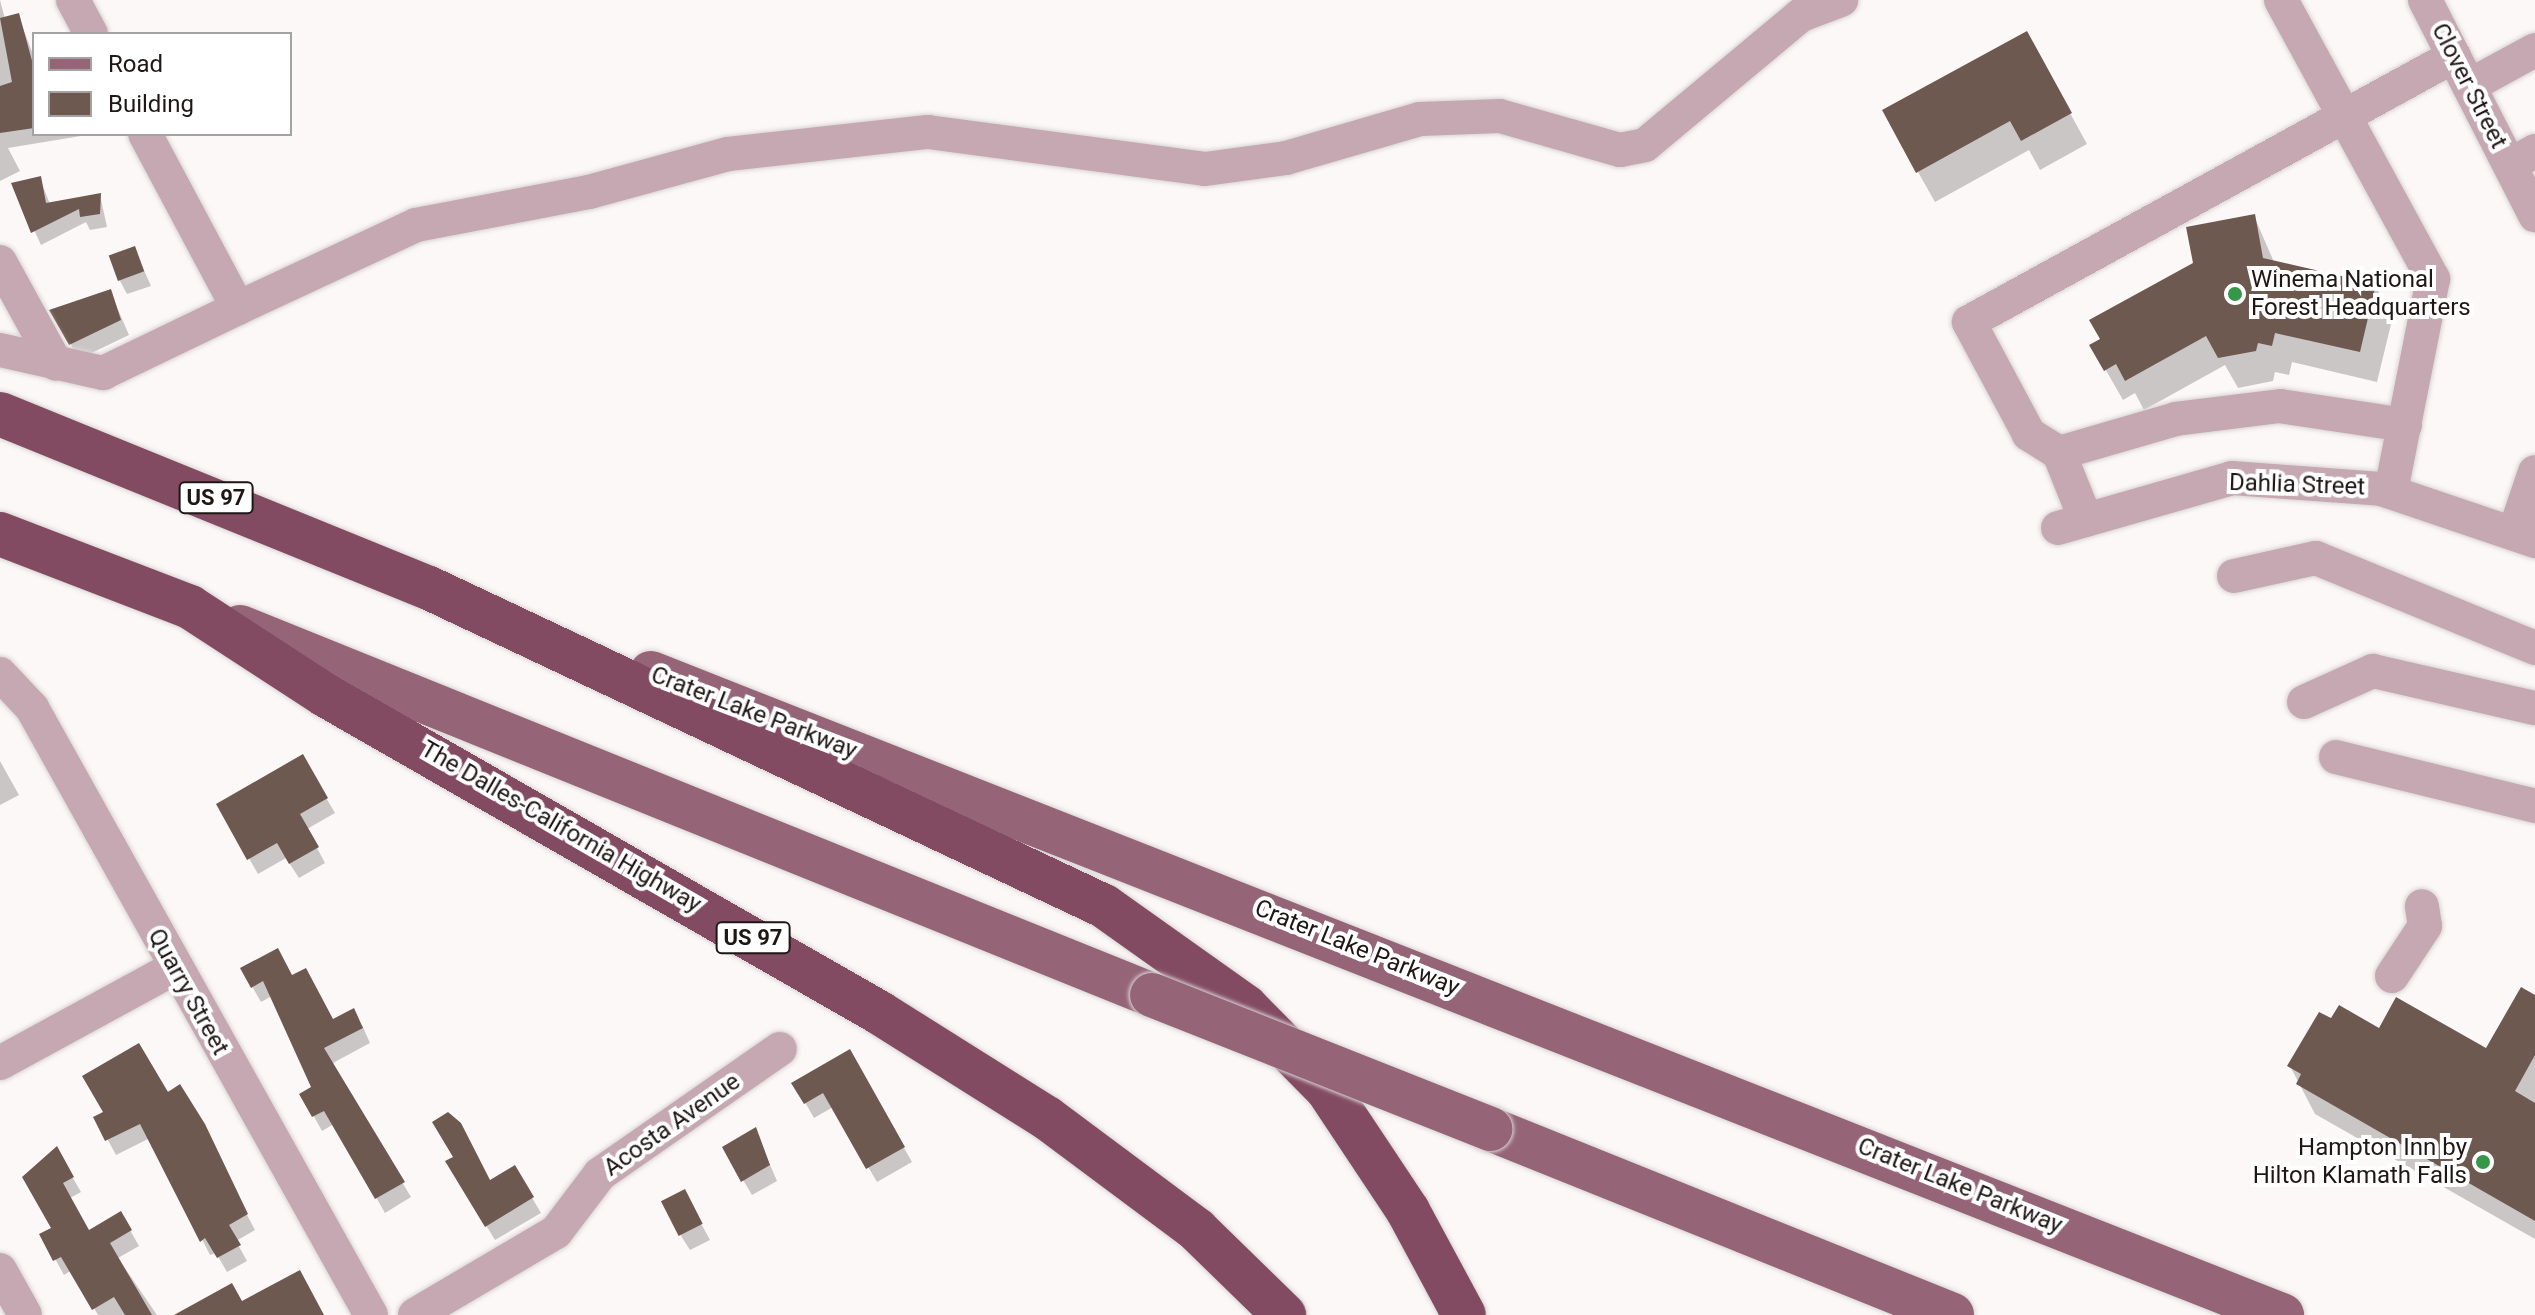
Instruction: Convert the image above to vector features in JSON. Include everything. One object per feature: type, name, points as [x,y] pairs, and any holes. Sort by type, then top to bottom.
[{"type":"highway","name":"US 97","points":[[0,414],[429,588],[990,849],[1169,947],[1246,1007],[1327,1089],[1408,1211],[1464,1315]]},
{"type":"highway","name":"The Dalles-California Highway","points":[[0,534],[190,607],[325,695],[592,842],[1047,1118],[1197,1230],[1284,1315]]},
{"type":"main road","name":"Crater Lake Parkway","points":[[429,588],[2282,1315]]},
{"type":"main road","points":[[190,607],[1952,1315]]},
{"type":"street","points":[[73,0],[90,32]]},
{"type":"street","points":[[0,350],[103,373],[416,225],[589,192],[728,154],[928,132],[1205,169],[1286,158],[1420,119],[1500,116],[1620,150],[1645,145],[1801,15],[1841,0]]},
{"type":"street","points":[[2281,0],[2348,117],[2433,279],[2391,492]]},
{"type":"street","name":"Clover Street","points":[[2425,0],[2469,86],[2522,158],[2535,215]]},
{"type":"street","points":[[2469,86],[2535,50]]},
{"type":"street","points":[[2405,425],[2280,406],[2176,419],[2059,453],[2029,434],[1969,322],[2348,117],[2454,56]]},
{"type":"street","points":[[146,136],[238,308]]},
{"type":"street","points":[[0,262],[56,364]]},
{"type":"street","name":"Dahlia Street","points":[[2059,453],[2072,524],[2232,478],[2391,492],[2525,536]]},
{"type":"street","points":[[2525,536],[2535,472]]},
{"type":"street","points":[[2234,576],[2316,558],[2535,648]]},
{"type":"street","points":[[2304,702],[2373,671],[2535,708]]},
{"type":"street","name":"Quarry Street","points":[[0,674],[32,708],[174,968],[371,1315]]},
{"type":"street","points":[[2336,757],[2535,806]]},
{"type":"street","points":[[2392,976],[2425,926],[2422,906]]},
{"type":"street","points":[[0,1063],[174,968]]},
{"type":"street","name":"Acosta Avenue","points":[[415,1315],[556,1232],[600,1174],[780,1049]]},
{"type":"street","points":[[0,1270],[25,1315]]},
{"type":"building","points":[[19,13],[32,61],[32,128],[0,133],[0,86],[12,82],[0,18]]},
{"type":"building","points":[[2027,31],[2072,113],[2021,141],[2010,121],[1916,173],[1882,110]]},
{"type":"building","points":[[41,176],[46,203],[101,193],[100,214],[80,217],[79,209],[31,233],[11,183]]},
{"type":"building","points":[[2255,214],[2263,258],[2376,284],[2360,352],[2275,333],[2272,346],[2258,343],[2256,351],[2218,358],[2206,336],[2125,381],[2116,364],[2104,371],[2089,345],[2100,339],[2089,320],[2193,263],[2186,227]]},
{"type":"building","points":[[135,246],[144,271],[118,281],[109,256]]},
{"type":"building","points":[[111,289],[121,320],[69,345],[49,310]]},
{"type":"building","points":[[303,754],[328,798],[300,814],[319,847],[289,864],[277,843],[247,860],[216,804]]},
{"type":"building","points":[[278,948],[292,975],[306,968],[333,1019],[354,1008],[363,1028],[324,1048],[405,1182],[375,1199],[324,1111],[312,1117],[299,1094],[311,1087],[263,981],[251,988],[240,968]]},
{"type":"building","name":"Hampton Inn by Hilton Klamath Falls","points":[[2521,987],[2535,995],[2535,1055],[2515,1091],[2535,1103],[2535,1221],[2296,1084],[2301,1074],[2287,1066],[2319,1012],[2331,1018],[2339,1005],[2379,1028],[2396,997],[2486,1048]]},
{"type":"building","points":[[139,1043],[168,1092],[180,1084],[205,1124],[248,1214],[229,1225],[241,1245],[217,1258],[205,1238],[200,1242],[140,1124],[105,1141],[93,1117],[103,1112],[82,1076]]},
{"type":"building","points":[[850,1049],[905,1147],[866,1169],[823,1093],[804,1104],[791,1083]]},
{"type":"building","points":[[448,1112],[461,1123],[490,1180],[515,1165],[534,1197],[485,1227],[445,1161],[453,1157],[432,1122]]},
{"type":"building","points":[[756,1127],[770,1165],[741,1182],[722,1147]]},
{"type":"building","points":[[57,1146],[74,1177],[63,1183],[89,1230],[121,1211],[132,1230],[110,1243],[152,1315],[125,1315],[114,1297],[92,1310],[61,1257],[53,1261],[39,1234],[51,1228],[22,1177]]},
{"type":"building","points":[[685,1189],[703,1224],[679,1236],[661,1201]]},
{"type":"building","points":[[300,1270],[324,1315],[174,1315],[232,1283],[242,1301]]},
{"type":"place","name":"Winema National Forest Headquarters","points":[[2235,294]]},
{"type":"place","name":"Hampton Inn by Hilton Klamath Falls","points":[[2483,1162]]}]
